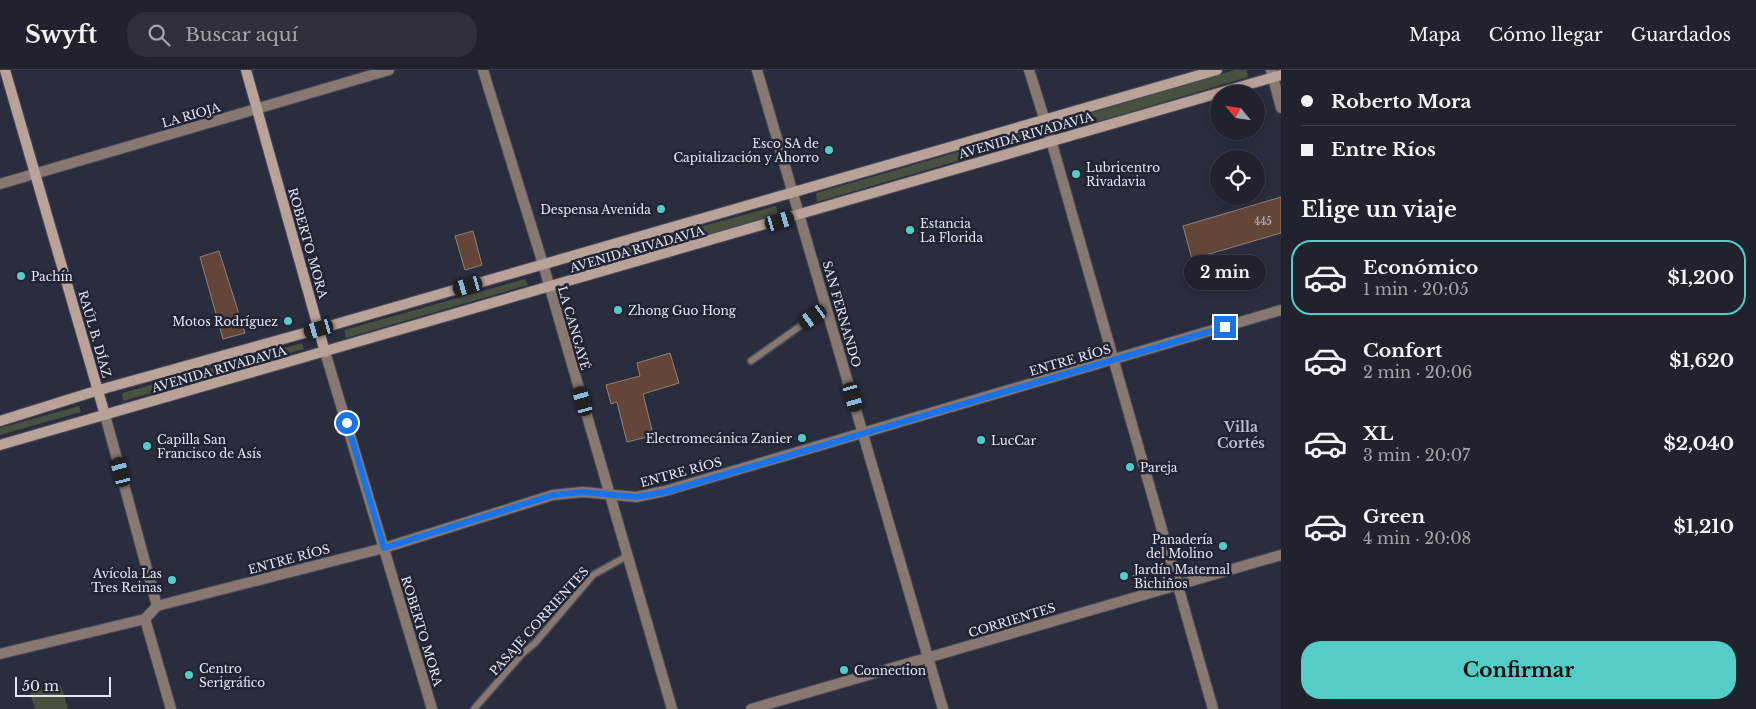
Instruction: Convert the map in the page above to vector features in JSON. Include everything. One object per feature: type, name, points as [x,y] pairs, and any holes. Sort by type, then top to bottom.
[{"type":"street","name":"RAÚL B. DÍAZ","points":[[5,70],[99,390],[157,606]]},
{"type":"street","name":"ROBERTO MORA","points":[[246,70],[325,352],[432,709]]},
{"type":"street","name":"LA RIOJA","points":[[0,184],[389,70]]},
{"type":"street","name":"LA CANGAYÉ","points":[[483,70],[543,264],[672,709]]},
{"type":"street","name":"SAN FERNANDO","points":[[757,70],[799,215],[828,306],[943,709]]},
{"type":"street","points":[[1029,70],[1051,140],[1176,585],[1213,709]]},
{"type":"street","name":"AVENIDA RIVADAVIA","points":[[0,421],[99,390],[319,329],[793,191],[1045,121],[1216,70]]},
{"type":"street","name":"AVENIDA RIVADAVIA","points":[[0,445],[550,288],[1275,74]]},
{"type":"street","points":[[1275,74],[1281,108]]},
{"type":"street","name":"ENTRE RÍOS","points":[[157,606],[384,548],[553,495],[583,492],[636,497],[665,492],[1281,310]]},
{"type":"street","name":"CORRIENTES","points":[[751,709],[1281,555]]},
{"type":"street","points":[[0,654],[145,619],[157,606]]},
{"type":"street","points":[[145,619],[171,709]]},
{"type":"lane","points":[[751,361],[828,306]]},
{"type":"lane","name":"PASAJE CORRIENTES","points":[[474,709],[593,575],[627,556]]},
{"type":"green space","points":[[1235,70],[1246,70],[1248,77],[1221,85],[1210,85],[1210,88],[1069,130],[1066,129],[1064,123],[1067,120]]},
{"type":"green space","points":[[1024,133],[1026,141],[817,202],[816,193]]},
{"type":"green space","points":[[776,206],[778,215],[574,274],[570,263]]},
{"type":"green space","points":[[525,279],[528,285],[346,338],[344,330]]},
{"type":"green space","points":[[302,343],[304,349],[123,401],[122,393]]},
{"type":"green space","points":[[79,406],[81,412],[0,435],[0,428]]},
{"type":"green space","points":[[61,685],[68,709],[35,709],[30,693]]},
{"type":"building","points":[[1281,197],[1281,233],[1192,259],[1183,226],[1254,205],[1265,205],[1265,202]]},
{"type":"building","points":[[473,231],[482,265],[465,270],[455,236]]},
{"type":"building","points":[[219,251],[245,333],[223,339],[200,257]]},
{"type":"building","points":[[670,353],[679,383],[643,394],[652,430],[645,432],[647,437],[627,442],[617,402],[611,404],[606,385],[640,376],[637,363]]},
{"type":"place","name":"Esco SA de Capitalización y Ahorro","points":[[829,150]]},
{"type":"place","name":"Lubricentro Rivadavia","points":[[1076,174]]},
{"type":"place","name":"Despensa Avenida","points":[[661,209]]},
{"type":"place","name":"Estancia La Florida","points":[[910,230]]},
{"type":"place","name":"Pachín","points":[[21,276]]},
{"type":"place","name":"Zhong Guo Hong","points":[[618,310]]},
{"type":"place","name":"Motos Rodríguez","points":[[288,321]]},
{"type":"place","name":"Electromecánica Zanier","points":[[802,438]]},
{"type":"place","name":"LucCar","points":[[981,440]]},
{"type":"place","name":"Capilla San Francisco de Asís","points":[[147,446]]},
{"type":"place","name":"Pareja","points":[[1130,467]]},
{"type":"place","name":"Panadería del Molino","points":[[1223,546]]},
{"type":"place","name":"Jardín Maternal Bichiños","points":[[1124,576]]},
{"type":"place","name":"Avícola Las Tres Reinas","points":[[172,580]]},
{"type":"place","name":"Connection","points":[[844,670]]},
{"type":"place","name":"Centro Serigráfico","points":[[189,675]]},
{"type":"district","name":"Villa Cortés","points":[[1241,436]]},
{"type":"route","points":[[347,423],[384,548],[553,495],[583,492],[636,497],[665,492],[1225,327]]}]
